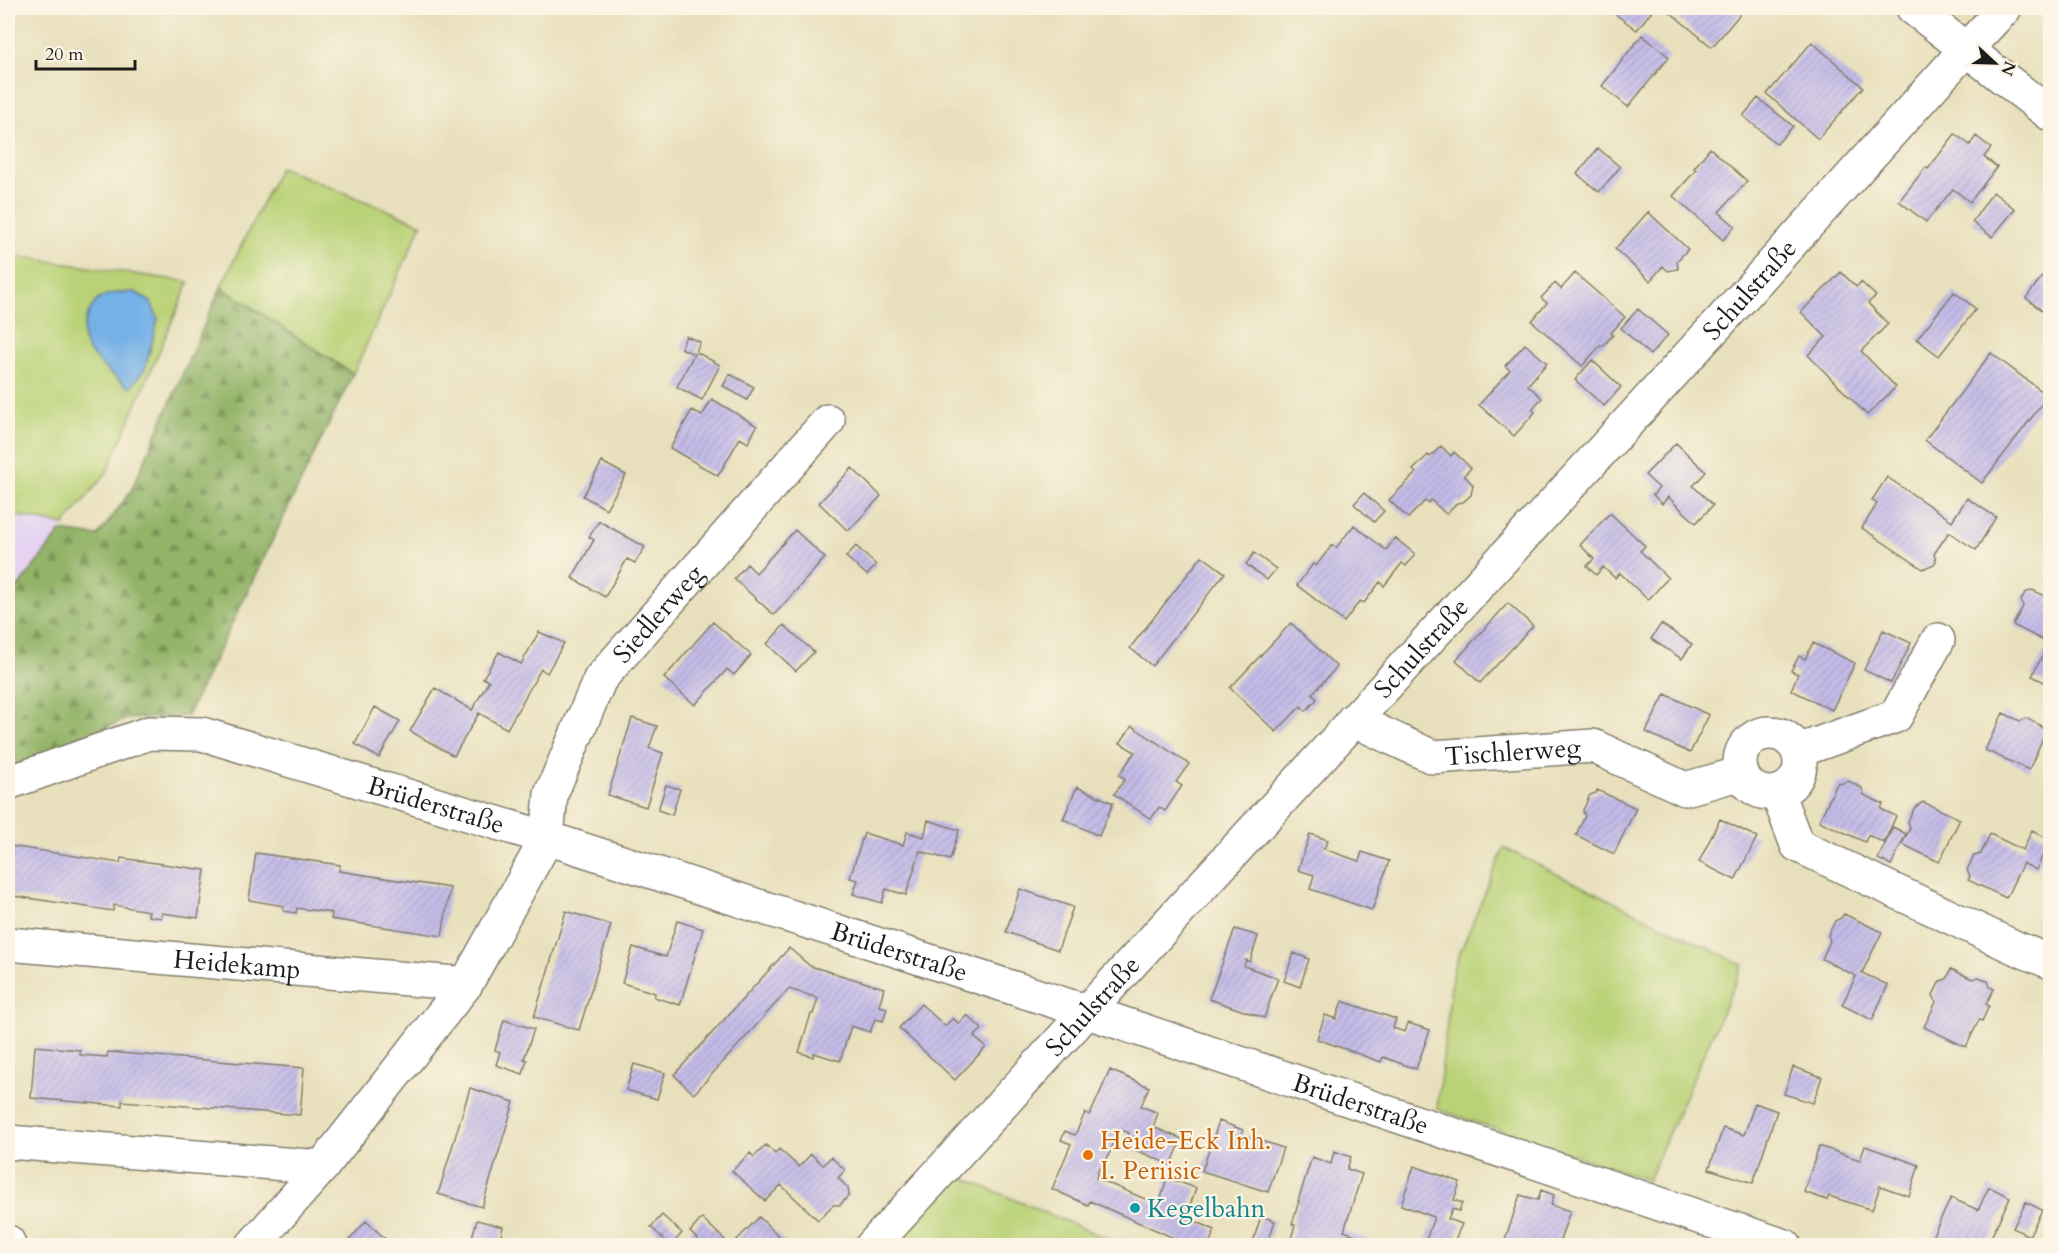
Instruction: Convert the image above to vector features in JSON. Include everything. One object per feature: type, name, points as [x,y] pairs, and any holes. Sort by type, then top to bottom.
[{"type":"street","points":[[1913,8],[2050,114]]},
{"type":"street","name":"Schulstraße","points":[[872,1245],[1088,1012],[2005,8]]},
{"type":"street","name":"Siedlerweg","points":[[547,838],[551,794],[600,679],[828,421]]},
{"type":"street","points":[[1798,751],[1896,716],[1938,640]]},
{"type":"street","name":"Tischlerweg","points":[[1353,720],[1432,757],[1593,746],[1685,789],[1742,773]]},
{"type":"street","points":[[1765,732],[1778,734],[1790,740],[1798,751],[1800,764],[1797,777],[1789,787],[1766,793],[1747,783],[1742,773],[1740,760],[1744,747],[1753,738],[1765,732]]},
{"type":"street","name":"Brüderstraße","points":[[8,783],[149,733],[202,734],[547,838],[1088,1012],[1785,1245]]},
{"type":"street","points":[[1776,792],[1797,845],[2050,962]]},
{"type":"street","points":[[252,1245],[322,1167],[466,984],[547,838]]},
{"type":"street","name":"Heidekamp","points":[[8,944],[466,984]]},
{"type":"street","points":[[8,1142],[322,1167]]},
{"type":"shaded area","points":[[8,514],[64,525],[8,600]]},
{"type":"green space","points":[[280,167],[422,224],[353,374],[221,287]]},
{"type":"green space","points":[[8,255],[189,282],[107,472],[64,525],[8,514]]},
{"type":"green space","points":[[221,287],[353,374],[187,716],[126,719],[8,770],[8,600],[61,531],[98,536],[131,491]]},
{"type":"green space","points":[[1504,848],[1743,965],[1648,1180],[1437,1109],[1453,969]]},
{"type":"green space","points":[[949,1172],[1122,1245],[884,1246]]},
{"type":"water","points":[[135,292],[151,302],[158,319],[145,369],[130,388],[95,358],[86,346],[84,332],[87,316],[101,298],[114,293]]},
{"type":"building","points":[[1607,8],[1654,8],[1637,30]]},
{"type":"building","points":[[1665,8],[1736,8],[1742,12],[1712,47]]},
{"type":"building","points":[[1642,35],[1669,57],[1628,107],[1602,86]]},
{"type":"building","points":[[1812,42],[1863,87],[1818,139],[1767,94]]},
{"type":"building","points":[[1758,98],[1793,126],[1777,144],[1743,116]]},
{"type":"building","points":[[1955,134],[1970,145],[1976,136],[1991,148],[1984,157],[1997,167],[1970,202],[1953,189],[1926,222],[1899,201]]},
{"type":"building","points":[[1598,148],[1620,167],[1599,192],[1577,174]]},
{"type":"building","points":[[1710,148],[1747,181],[1719,212],[1735,226],[1723,240],[1673,196],[1696,170],[1694,168]]},
{"type":"building","points":[[1993,192],[2015,209],[1992,237],[1972,222]]},
{"type":"building","points":[[1648,212],[1688,249],[1677,261],[1678,269],[1668,271],[1663,266],[1650,281],[1615,249]]},
{"type":"building","points":[[2050,266],[2050,317],[2026,298]]},
{"type":"building","points":[[1841,272],[1856,287],[1861,282],[1876,296],[1868,303],[1888,324],[1861,351],[1896,387],[1867,415],[1808,355],[1826,337],[1801,312]]},
{"type":"building","points":[[1575,273],[1625,317],[1611,333],[1613,335],[1582,366],[1532,321],[1547,303],[1541,298],[1555,283],[1561,289]]},
{"type":"building","points":[[1954,292],[1976,309],[1939,356],[1917,339]]},
{"type":"building","points":[[1638,309],[1668,335],[1650,355],[1621,328]]},
{"type":"building","points":[[686,336],[700,342],[696,352],[720,365],[702,400],[677,387],[694,354],[681,348]]},
{"type":"building","points":[[1525,344],[1547,363],[1528,385],[1542,398],[1532,409],[1535,412],[1514,436],[1479,405],[1510,370],[1505,366]]},
{"type":"building","points":[[1991,353],[2048,396],[1982,483],[1925,440]]},
{"type":"building","points":[[1592,360],[1621,387],[1604,406],[1575,380]]},
{"type":"building","points":[[730,374],[754,387],[747,400],[723,386]]},
{"type":"building","points":[[712,399],[757,426],[748,443],[740,438],[718,476],[670,448],[692,410],[702,416]]},
{"type":"building","points":[[1676,443],[1706,472],[1693,486],[1713,505],[1696,523],[1668,497],[1662,504],[1653,495],[1659,488],[1645,475]]},
{"type":"building","points":[[1441,446],[1451,456],[1454,452],[1471,468],[1464,475],[1473,485],[1471,495],[1463,502],[1457,503],[1446,514],[1431,500],[1428,503],[1425,501],[1408,518],[1389,500],[1416,473],[1413,470]]},
{"type":"building","points":[[602,462],[626,475],[606,509],[583,496]]},
{"type":"building","points":[[852,468],[881,496],[848,531],[819,503]]},
{"type":"building","points":[[1887,477],[1952,521],[1967,498],[1996,517],[1976,550],[1949,532],[1934,554],[1936,561],[1934,564],[1923,569],[1862,528],[1877,504],[1872,500]]},
{"type":"building","points":[[1364,493],[1384,511],[1374,522],[1354,504]]},
{"type":"building","points":[[1610,513],[1645,546],[1640,551],[1668,578],[1648,600],[1620,573],[1615,578],[1603,567],[1596,575],[1587,566],[1594,559],[1580,545]]},
{"type":"building","points":[[599,521],[645,547],[635,563],[627,559],[605,597],[572,578],[594,540],[589,537]]},
{"type":"building","points":[[1354,525],[1386,550],[1395,538],[1415,554],[1406,566],[1402,563],[1384,586],[1380,582],[1364,603],[1360,601],[1344,622],[1297,585],[1313,564],[1316,566],[1332,545],[1336,548]]},
{"type":"building","points":[[795,530],[825,558],[774,615],[734,579],[747,564],[756,573]]},
{"type":"building","points":[[856,546],[876,565],[867,575],[846,557]]},
{"type":"building","points":[[1254,553],[1276,569],[1267,580],[1246,564]]},
{"type":"building","points":[[1202,556],[1225,573],[1152,666],[1130,648]]},
{"type":"building","points":[[2032,590],[2045,596],[2050,595],[2050,644],[2013,625],[2023,606],[2021,600],[2025,593]]},
{"type":"building","points":[[1508,603],[1533,626],[1480,683],[1456,660]]},
{"type":"building","points":[[713,622],[751,655],[734,675],[727,669],[695,705],[664,678]]},
{"type":"building","points":[[1291,623],[1337,667],[1312,694],[1317,699],[1306,711],[1301,706],[1276,732],[1230,688]]},
{"type":"building","points":[[1661,624],[1692,644],[1682,659],[1651,639]]},
{"type":"building","points":[[784,625],[814,652],[796,671],[767,644]]},
{"type":"building","points":[[1883,630],[1911,643],[1891,683],[1864,670]]},
{"type":"building","points":[[539,632],[564,643],[547,673],[541,669],[507,729],[479,713],[454,756],[410,731],[435,688],[472,710],[489,681],[483,678],[499,652],[521,664]]},
{"type":"building","points":[[1813,643],[1855,663],[1832,710],[1791,690],[1798,674],[1791,671],[1799,656],[1805,659]]},
{"type":"building","points":[[2046,649],[2050,651],[2050,685],[2032,676]]},
{"type":"building","points":[[1665,694],[1709,715],[1690,753],[1646,732]]},
{"type":"building","points":[[375,707],[400,721],[379,758],[355,744]]},
{"type":"building","points":[[2003,713],[2020,721],[2026,718],[2040,725],[2045,733],[2029,770],[1985,750]]},
{"type":"building","points":[[632,718],[657,726],[649,748],[663,753],[646,807],[608,795]]},
{"type":"building","points":[[1132,726],[1189,764],[1176,782],[1182,786],[1165,811],[1159,807],[1151,819],[1114,794],[1125,779],[1119,775],[1135,752],[1120,743]]},
{"type":"building","points":[[1848,781],[1862,788],[1864,795],[1883,804],[1881,809],[1896,816],[1884,843],[1868,835],[1865,842],[1819,821],[1838,782],[1840,784]]},
{"type":"building","points":[[666,785],[680,789],[672,815],[658,810]]},
{"type":"building","points":[[1077,787],[1113,803],[1099,836],[1063,819]]},
{"type":"building","points":[[1597,790],[1636,808],[1614,854],[1576,835],[1585,816],[1583,810],[1590,795],[1596,793]]},
{"type":"building","points":[[1923,802],[1960,819],[1939,862],[1902,844],[1910,828],[1908,821],[1915,807]]},
{"type":"building","points":[[1720,819],[1757,837],[1735,880],[1699,862]]},
{"type":"building","points":[[928,820],[959,830],[950,860],[920,851],[906,895],[886,889],[882,903],[853,894],[858,880],[850,878],[864,833],[903,845],[907,832],[924,837]]},
{"type":"building","points":[[1893,827],[1906,834],[1891,865],[1878,859]]},
{"type":"building","points":[[2032,830],[2050,840],[2036,870],[2023,863],[2006,898],[1968,880],[1970,877],[1967,870],[1974,856],[1981,854],[1990,834],[2023,850]]},
{"type":"building","points":[[1310,834],[1328,840],[1324,849],[1359,861],[1362,852],[1389,861],[1372,910],[1310,889],[1314,875],[1298,870]]},
{"type":"building","points":[[10,846],[120,863],[121,858],[205,870],[198,918],[162,913],[161,918],[148,916],[149,911],[114,905],[113,911],[8,895]]},
{"type":"building","points":[[256,853],[340,865],[339,871],[450,888],[442,936],[331,919],[332,913],[297,908],[296,913],[283,911],[284,906],[249,900]]},
{"type":"building","points":[[1020,889],[1073,907],[1058,950],[1006,932]]},
{"type":"building","points":[[566,911],[611,925],[579,1030],[534,1017]]},
{"type":"building","points":[[1844,914],[1882,932],[1862,973],[1888,985],[1872,1020],[1842,1005],[1856,976],[1822,959],[1830,941],[1828,935],[1835,921]]},
{"type":"building","points":[[677,921],[703,929],[680,1005],[654,997],[655,993],[622,983],[633,947],[666,957]]},
{"type":"building","points":[[1235,929],[1258,936],[1250,962],[1246,960],[1244,966],[1278,978],[1264,1018],[1209,999]]},
{"type":"building","points":[[789,948],[810,966],[884,988],[879,1006],[887,1008],[883,1021],[875,1019],[870,1032],[851,1026],[840,1061],[814,1053],[813,1057],[799,1052],[818,998],[789,989],[694,1094],[674,1075]]},
{"type":"building","points":[[1294,953],[1309,959],[1300,987],[1284,981]]},
{"type":"building","points":[[1951,969],[1972,979],[1979,977],[1988,981],[1990,987],[1994,989],[1986,1004],[1989,1006],[1982,1021],[1979,1020],[1966,1047],[1924,1027],[1936,1002],[1933,995],[1940,981],[1947,979]]},
{"type":"building","points":[[1342,1001],[1396,1019],[1393,1028],[1405,1032],[1408,1023],[1430,1030],[1416,1069],[1383,1057],[1381,1062],[1317,1039],[1325,1015],[1336,1019]]},
{"type":"building","points":[[921,1004],[945,1026],[953,1018],[959,1024],[967,1015],[982,1029],[974,1037],[986,1047],[955,1080],[899,1028]]},
{"type":"building","points":[[504,1020],[534,1029],[524,1059],[527,1060],[523,1074],[496,1065],[500,1052],[495,1050]]},
{"type":"building","points":[[35,1046],[80,1050],[80,1055],[107,1057],[108,1052],[304,1068],[300,1115],[122,1101],[122,1106],[31,1098]]},
{"type":"building","points":[[634,1064],[665,1073],[657,1099],[626,1090]]},
{"type":"building","points":[[1793,1067],[1822,1077],[1813,1103],[1784,1094]]},
{"type":"building","points":[[1110,1070],[1149,1087],[1141,1106],[1158,1113],[1153,1127],[1182,1139],[1171,1165],[1124,1145],[1129,1133],[1119,1129],[1103,1169],[1099,1168],[1096,1178],[1159,1205],[1167,1178],[1196,1188],[1186,1217],[1215,1230],[1208,1246],[1192,1246],[1090,1201],[1088,1205],[1052,1189],[1071,1144],[1061,1140],[1065,1131],[1075,1135],[1085,1113],[1090,1115]]},
{"type":"building","points":[[470,1088],[514,1102],[482,1207],[438,1194]]},
{"type":"building","points":[[1755,1103],[1777,1111],[1753,1183],[1709,1169],[1723,1128],[1744,1135]]},
{"type":"building","points":[[1219,1121],[1243,1130],[1241,1134],[1283,1148],[1268,1192],[1202,1171]]},
{"type":"building","points":[[766,1145],[775,1154],[779,1149],[799,1167],[811,1154],[823,1165],[831,1157],[845,1170],[838,1178],[848,1188],[849,1195],[840,1205],[833,1205],[818,1220],[781,1185],[765,1201],[732,1171],[750,1153],[754,1157]]},
{"type":"building","points":[[1819,1146],[1860,1160],[1865,1146],[1919,1165],[1909,1196],[1880,1186],[1872,1210],[1829,1196],[1827,1200],[1804,1192]]},
{"type":"building","points":[[1334,1151],[1351,1157],[1347,1169],[1362,1174],[1344,1231],[1386,1246],[1289,1246],[1295,1225],[1292,1224],[1312,1157],[1331,1164]]},
{"type":"building","points":[[1414,1166],[1460,1182],[1454,1200],[1462,1203],[1459,1211],[1452,1209],[1448,1219],[1462,1224],[1452,1246],[1426,1240],[1434,1217],[1401,1205]]},
{"type":"building","points":[[1989,1187],[2010,1197],[1987,1246],[1949,1246],[1932,1237],[1951,1198],[1978,1210]]},
{"type":"building","points":[[1541,1190],[1554,1195],[1551,1205],[1570,1211],[1558,1246],[1503,1246],[1520,1195],[1538,1200]]},
{"type":"building","points":[[2026,1202],[2042,1210],[2029,1236],[2013,1228]]},
{"type":"building","points":[[662,1215],[682,1233],[671,1246],[651,1227]]},
{"type":"building","points":[[1261,1216],[1275,1221],[1267,1246],[1253,1242]]},
{"type":"building","points":[[759,1217],[789,1246],[731,1246]]},
{"type":"building","points":[[702,1218],[727,1242],[724,1246],[705,1246],[690,1232]]},
{"type":"building","points":[[477,1220],[503,1227],[498,1246],[470,1244]]},
{"type":"building","points":[[366,1221],[393,1246],[344,1246]]},
{"type":"place","name":"Heide-Eck Inh. I. Periisic","points":[[1088,1155]]},
{"type":"place","name":"Kegelbahn","points":[[1135,1208]]}]
